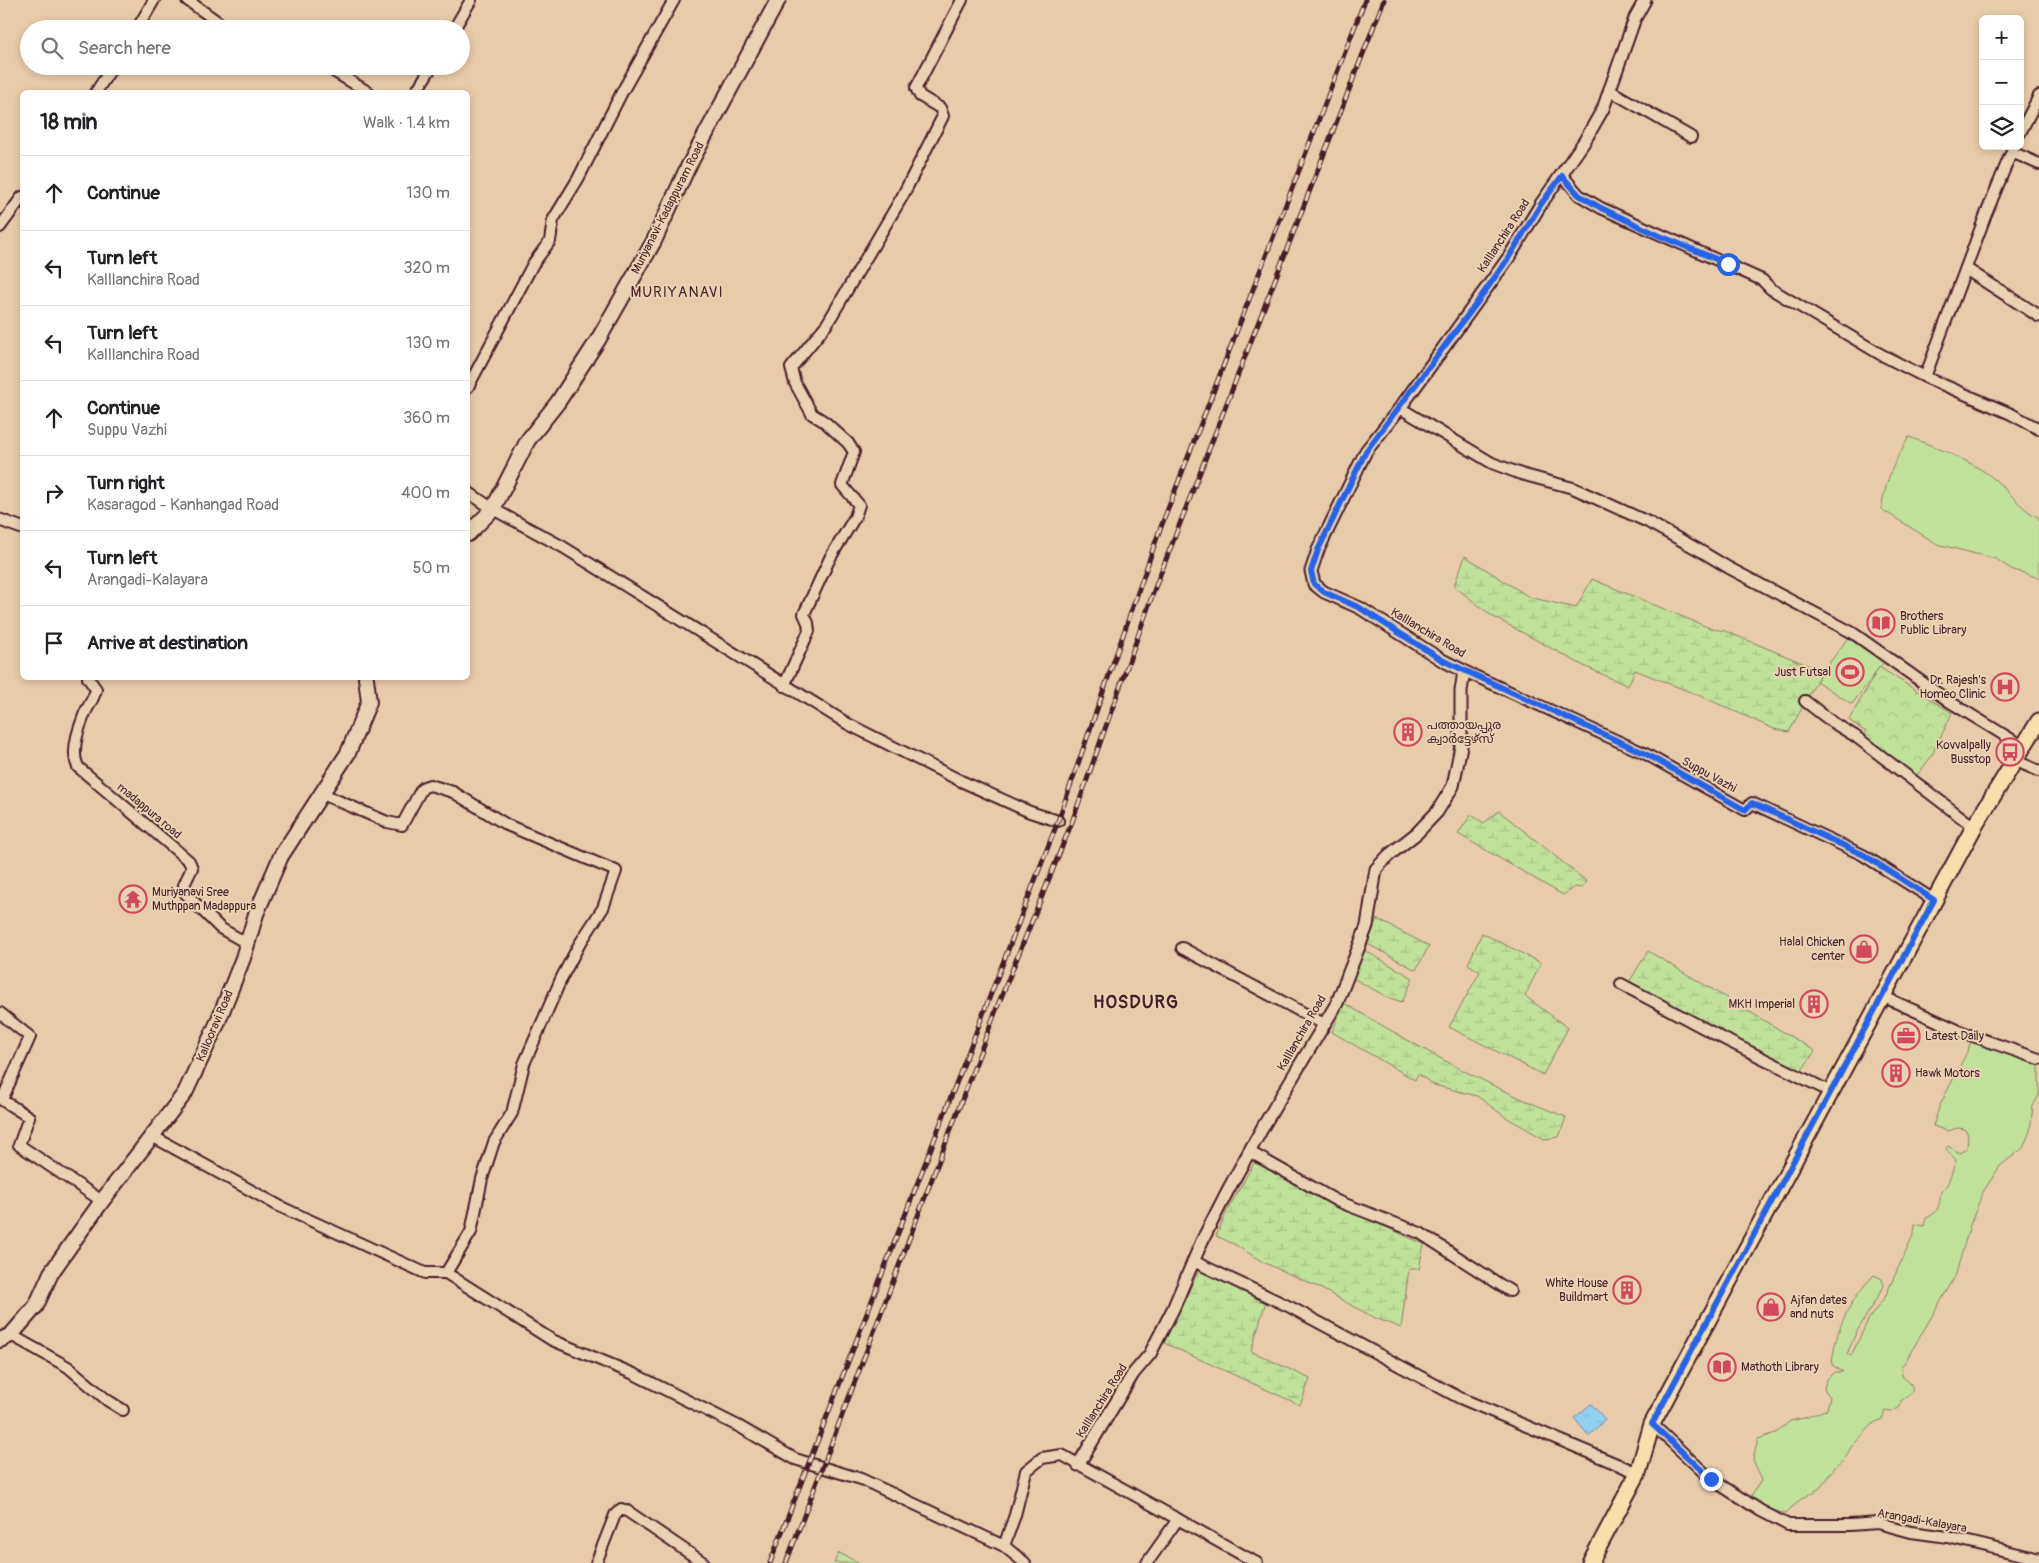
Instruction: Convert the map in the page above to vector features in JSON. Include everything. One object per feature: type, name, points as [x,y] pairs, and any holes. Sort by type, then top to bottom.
[{"type":"main road","name":"Muriyanavi-Kadappuram Road","points":[[470,532],[493,509],[528,440],[558,402],[598,340],[654,241],[687,169],[778,0]]},
{"type":"main road","name":"Kallooravi Road","points":[[6,1338],[36,1306],[51,1273],[102,1200],[185,1093],[217,1024],[248,944],[256,914],[281,856],[348,753],[369,702],[366,680]]},
{"type":"main road","points":[[1590,1563],[1638,1472],[1652,1424],[1974,827],[2039,720]]},
{"type":"street","points":[[142,20],[154,0]]},
{"type":"street","points":[[186,0],[215,20]]},
{"type":"street","points":[[459,20],[471,0]]},
{"type":"street","points":[[470,383],[532,264],[550,241],[553,220],[578,179],[622,92],[674,0]]},
{"type":"street","points":[[784,686],[809,631],[804,614],[830,558],[855,518],[859,505],[842,485],[854,452],[848,443],[825,422],[812,414],[795,383],[791,368],[827,324],[902,197],[943,116],[940,108],[920,96],[916,88],[962,0]]},
{"type":"street","name":"Kalllanchira Road","points":[[1078,1465],[1133,1374],[1150,1354],[1173,1309],[1202,1240],[1264,1125],[1337,1003],[1367,926],[1376,869],[1389,855],[1417,833],[1437,812],[1453,786],[1461,746],[1461,691],[1464,671],[1442,660],[1360,608],[1324,592],[1314,584],[1311,571],[1318,550],[1366,451],[1400,408],[1509,257],[1603,109],[1635,18],[1645,0]]},
{"type":"street","points":[[97,90],[107,75]]},
{"type":"street","points":[[341,75],[365,90]]},
{"type":"street","points":[[417,90],[426,75]]},
{"type":"street","points":[[1609,90],[1691,137]]},
{"type":"street","points":[[2024,125],[2039,96]]},
{"type":"street","points":[[1925,377],[1949,309],[2013,150]]},
{"type":"street","points":[[2015,150],[2039,164]]},
{"type":"street","points":[[1562,176],[1579,195],[1601,208],[1762,280],[1771,289],[1850,336],[1925,377],[1988,403],[2039,429]]},
{"type":"street","points":[[0,228],[20,200]]},
{"type":"street","points":[[1966,269],[2039,316]]},
{"type":"street","points":[[1400,408],[1492,462],[1521,474],[1573,488],[1648,522],[1729,568],[1853,633],[1950,702],[2022,746]]},
{"type":"street","points":[[470,493],[493,509],[563,548],[848,724],[961,781],[1030,812],[1058,821]]},
{"type":"street","points":[[0,520],[20,527]]},
{"type":"street","name":"Suppu Vazhi","points":[[1464,671],[1644,753],[1745,810],[1752,803],[1864,855],[1934,900]]},
{"type":"street","name":"madappura road","points":[[89,680],[96,689],[83,718],[77,743],[74,759],[78,768],[189,861],[192,868],[184,885],[186,894],[220,928],[248,944]]},
{"type":"street","points":[[1804,701],[1855,736],[1974,827]]},
{"type":"street","points":[[2014,760],[2039,771]]},
{"type":"street","points":[[320,794],[387,822],[402,824],[421,790],[430,785],[453,792],[508,825],[616,871],[603,908],[579,945],[562,977],[524,1064],[512,1113],[494,1142],[482,1179],[471,1232],[446,1273]]},
{"type":"street","points":[[1182,948],[1324,1024]]},
{"type":"street","points":[[1621,984],[1730,1042],[1831,1092]]},
{"type":"street","points":[[1882,996],[1964,1033],[2039,1059]]},
{"type":"street","points":[[0,1014],[30,1037],[2,1100],[29,1117],[19,1145],[102,1200]]},
{"type":"street","points":[[152,1136],[290,1211],[425,1273],[446,1273],[552,1340],[634,1374],[740,1426],[795,1460],[861,1480],[1004,1546],[1025,1563]]},
{"type":"street","points":[[1250,1152],[1337,1201],[1420,1233],[1510,1291]]},
{"type":"street","points":[[1193,1261],[1290,1307],[1460,1398],[1638,1472]]},
{"type":"street","points":[[6,1338],[68,1367],[106,1400],[123,1410]]},
{"type":"street","name":"Arangadi-Kalayara","points":[[1652,1424],[1711,1479],[1761,1512],[1788,1524],[1850,1525],[1878,1523],[1911,1532],[1957,1539],[2039,1559]]},
{"type":"street","points":[[1004,1546],[1015,1515],[1026,1471],[1042,1458],[1062,1455],[1258,1563]]},
{"type":"street","points":[[596,1563],[615,1515],[621,1509],[704,1563]]},
{"type":"street","points":[[1147,1563],[1178,1519]]},
{"type":"green space","points":[[1909,437],[1981,469],[2025,509],[2039,518],[2039,578],[2011,569],[1996,559],[1937,544],[1881,509],[1891,471]]},
{"type":"green space","points":[[1465,556],[1529,597],[1576,608],[1592,579],[1712,629],[1725,631],[1822,671],[1789,732],[1774,729],[1703,697],[1635,670],[1628,686],[1584,666],[1492,616],[1454,586]]},
{"type":"green space","name":"Just Futsal","points":[[1848,638],[1884,662],[1852,704],[1816,681]]},
{"type":"green space","points":[[1879,667],[1952,713],[1931,757],[1918,774],[1911,775],[1864,739],[1866,732],[1849,720]]},
{"type":"green space","points":[[1499,811],[1586,881],[1582,888],[1574,887],[1563,895],[1458,834],[1471,815],[1484,823]]},
{"type":"green space","points":[[1377,919],[1429,946],[1416,970],[1366,943]]},
{"type":"green space","points":[[1482,933],[1541,963],[1525,996],[1568,1028],[1543,1075],[1449,1027],[1480,972],[1468,964]]},
{"type":"green space","points":[[1362,949],[1413,978],[1402,1002],[1387,997],[1351,977]]},
{"type":"green space","points":[[1648,951],[1815,1051],[1800,1073],[1628,984]]},
{"type":"green space","points":[[1344,1003],[1425,1050],[1481,1079],[1566,1117],[1559,1137],[1544,1139],[1504,1116],[1477,1096],[1434,1085],[1418,1074],[1415,1080],[1332,1032]]},
{"type":"green space","points":[[1971,1041],[2039,1064],[2039,1095],[2033,1106],[2030,1131],[2023,1148],[2000,1166],[1983,1192],[1970,1225],[1955,1277],[1901,1367],[1902,1376],[1911,1384],[1913,1391],[1901,1401],[1900,1407],[1892,1412],[1885,1411],[1882,1419],[1874,1423],[1851,1447],[1846,1457],[1835,1467],[1822,1487],[1802,1498],[1786,1514],[1763,1507],[1751,1496],[1762,1479],[1753,1460],[1758,1439],[1776,1433],[1790,1421],[1808,1417],[1827,1409],[1830,1397],[1824,1389],[1826,1380],[1834,1372],[1843,1372],[1832,1365],[1836,1339],[1845,1316],[1857,1295],[1874,1275],[1882,1279],[1884,1286],[1856,1333],[1847,1354],[1851,1356],[1868,1320],[1885,1297],[1914,1233],[1915,1224],[1924,1226],[1926,1218],[1938,1208],[1941,1192],[1949,1181],[1956,1160],[1946,1149],[1948,1146],[1959,1153],[1967,1149],[1968,1135],[1965,1129],[1957,1128],[1948,1131],[1933,1126],[1940,1105]]},
{"type":"green space","points":[[1254,1163],[1272,1168],[1324,1200],[1424,1244],[1419,1269],[1409,1269],[1401,1328],[1373,1317],[1318,1287],[1263,1262],[1234,1244],[1216,1236],[1227,1211]]},
{"type":"green space","points":[[1200,1268],[1266,1301],[1251,1351],[1310,1379],[1300,1405],[1164,1343]]},
{"type":"green space","points":[[839,1553],[860,1563],[834,1563]]},
{"type":"water","points":[[1591,1404],[1605,1419],[1589,1436],[1574,1418]]},
{"type":"railway","points":[[770,1563],[1058,821],[1159,532],[1365,0]]},
{"type":"railway","points":[[786,1563],[998,1005],[1072,822],[1156,585],[1384,0]]},
{"type":"place","name":"Brothers Public Library","points":[[1881,623]]},
{"type":"place","name":"Just Futsal","points":[[1850,672]]},
{"type":"place","name":"Dr. Rajesh's Homeo Clinic","points":[[2005,687]]},
{"type":"place","name":"പത്തായപ്പുര ക്വാർട്ടേഴ്സ്","points":[[1408,732]]},
{"type":"place","name":"Kovvalpally Busstop","points":[[2010,752]]},
{"type":"place","name":"Muriyanavi Sree Muthppan Madappura","points":[[133,899]]},
{"type":"place","name":"Halal Chicken center","points":[[1864,949]]},
{"type":"place","name":"MKH Imperial","points":[[1814,1004]]},
{"type":"place","name":"Latest Daily","points":[[1906,1036]]},
{"type":"place","name":"Hawk Motors","points":[[1896,1073]]},
{"type":"place","name":"White House Buildmart","points":[[1627,1290]]},
{"type":"place","name":"Ajfan dates and nuts","points":[[1771,1307]]},
{"type":"place","name":"Mathoth Library","points":[[1722,1367]]},
{"type":"district","name":"MURIYANAVI","points":[[677,292]]},
{"type":"district","name":"HOSDURG","points":[[1136,1002]]},
{"type":"route","points":[[1711,1479],[1652,1424],[1934,900],[1864,855],[1752,803],[1745,810],[1644,753],[1442,660],[1360,608],[1324,592],[1314,584],[1311,571],[1318,550],[1366,451],[1476,304],[1509,257],[1541,204],[1562,176],[1579,195],[1601,208],[1660,236],[1728,264]]}]
